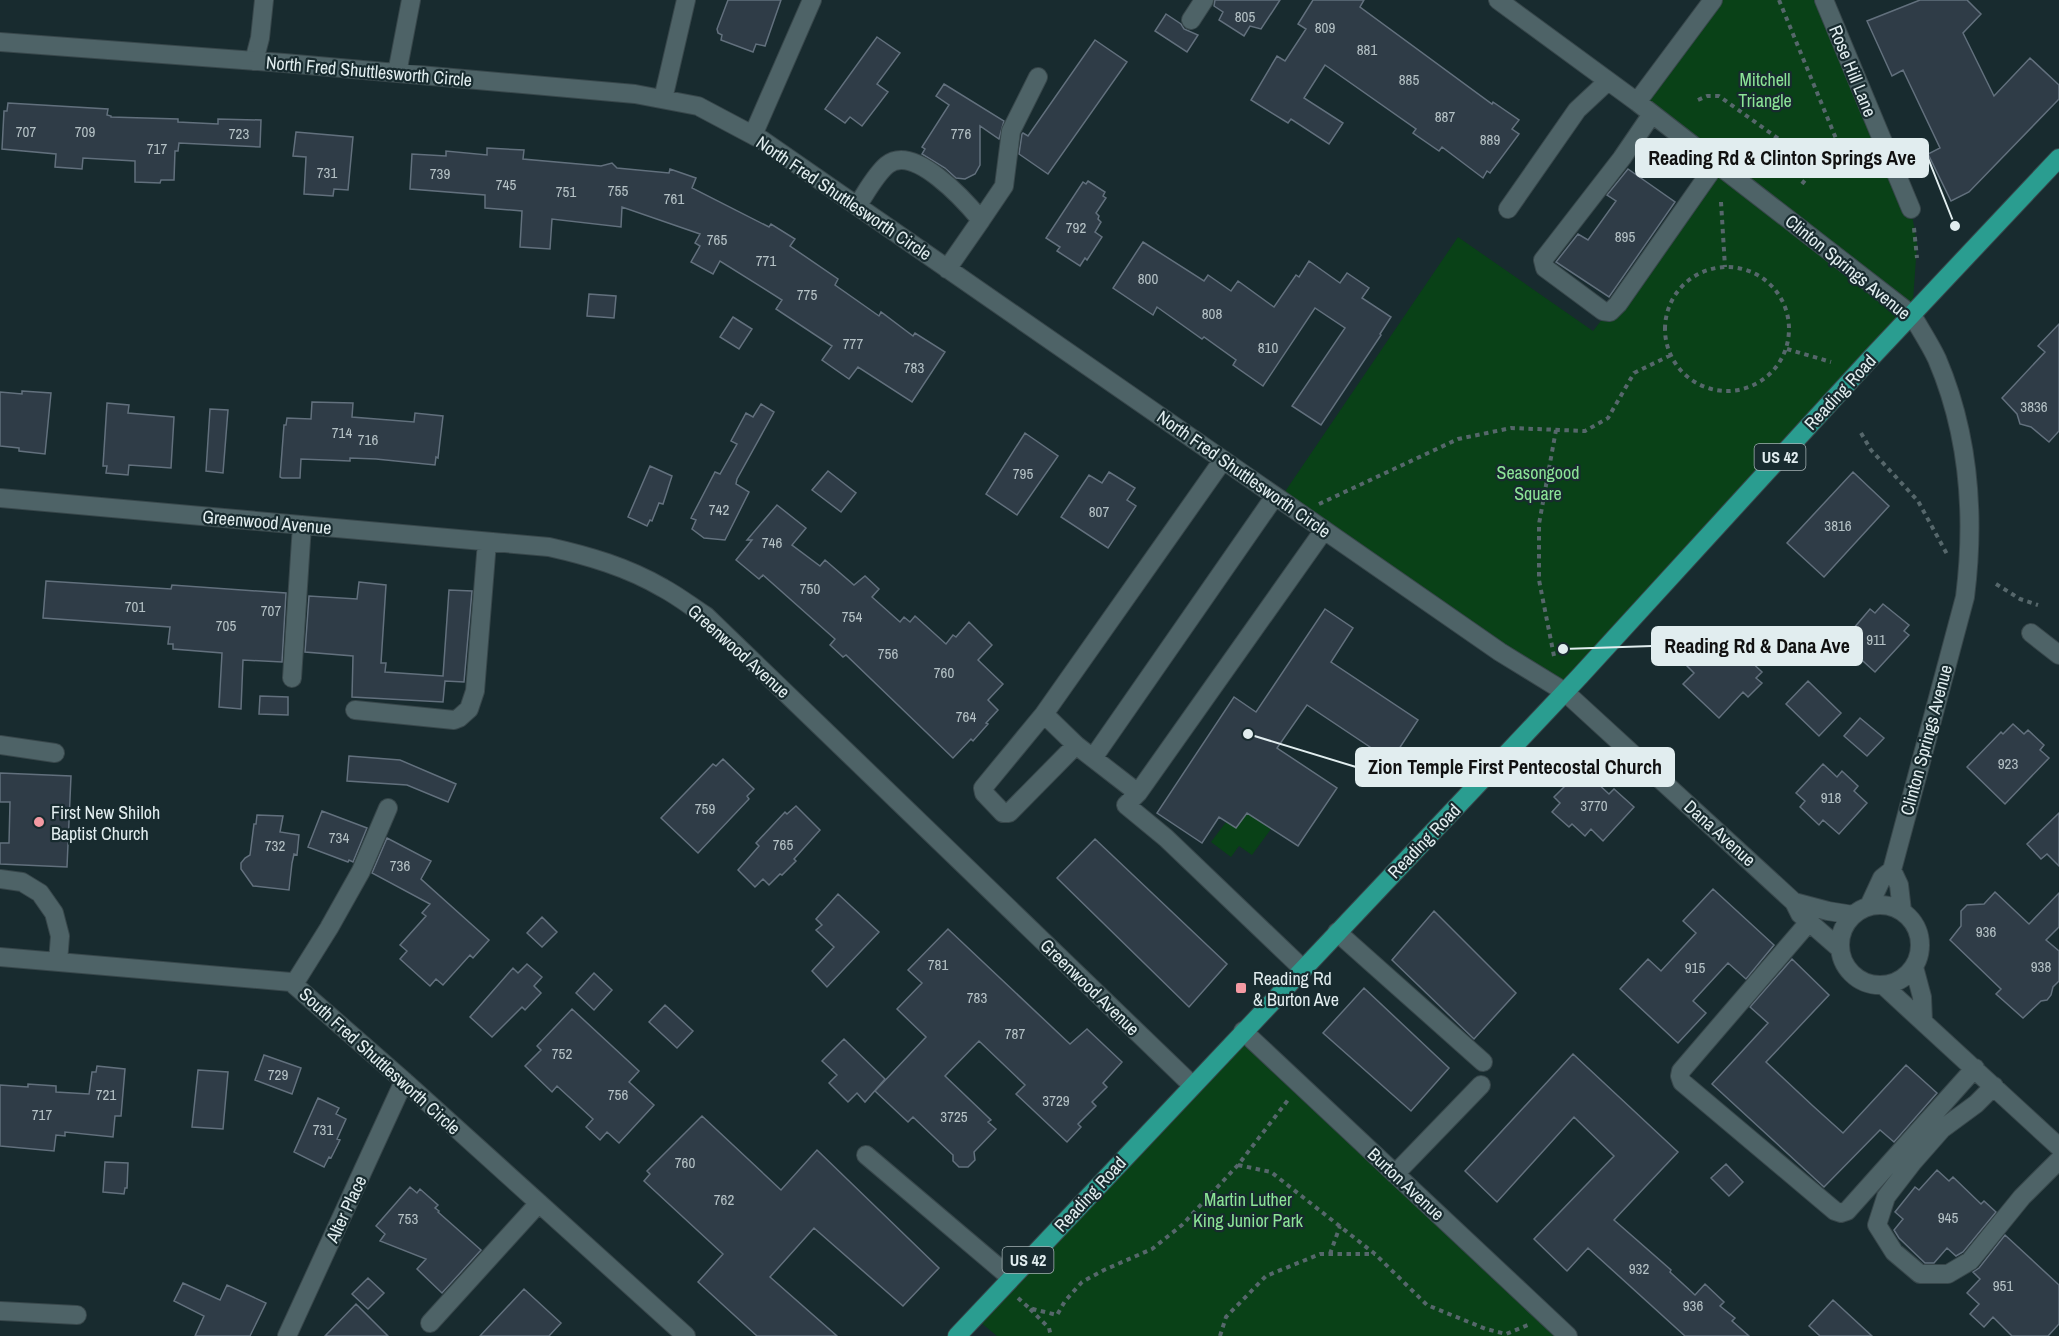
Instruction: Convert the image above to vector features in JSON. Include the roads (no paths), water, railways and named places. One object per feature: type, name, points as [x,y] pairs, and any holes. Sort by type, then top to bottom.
[{"type":"main road","name":"Reading Road","points":[[957,1336],[1565,692],[2059,158]]},
{"type":"street","points":[[254,61],[260,38],[264,0]]},
{"type":"street","points":[[397,73],[411,0]]},
{"type":"street","points":[[663,99],[686,0]]},
{"type":"street","points":[[753,135],[812,0]]},
{"type":"street","points":[[1191,20],[1204,0]]},
{"type":"street","name":"Clinton Springs Avenue","points":[[1498,0],[1637,102],[1912,315],[1936,358],[1954,407],[1962,440],[1969,492],[1970,544],[1965,597],[1892,870],[1882,878],[1861,910]]},
{"type":"street","points":[[1637,102],[1713,0]]},
{"type":"street","name":"Rose Hill Lane","points":[[1824,0],[1911,209]]},
{"type":"street","name":"North Fred Shuttlesworth Circle","points":[[0,42],[635,94],[698,106],[753,135],[1500,652],[1565,692]]},
{"type":"street","points":[[947,268],[1004,186],[1011,131],[1038,77]]},
{"type":"street","points":[[1508,209],[1578,110],[1608,81]]},
{"type":"street","points":[[1652,114],[1622,158],[1543,260],[1545,268],[1602,311],[1610,312],[1618,304],[1716,164]]},
{"type":"street","points":[[857,206],[888,164],[898,160],[911,161],[936,175],[981,220]]},
{"type":"street","points":[[1076,745],[1009,813],[1003,813],[984,793],[983,788],[1044,714],[1223,460]]},
{"type":"street","points":[[1093,758],[1275,496]]},
{"type":"street","name":"Greenwood Avenue","points":[[0,498],[549,547],[589,556],[627,570],[663,588],[706,616],[1192,1085]]},
{"type":"street","points":[[291,678],[302,525]]},
{"type":"street","points":[[1302,969],[1166,838],[1126,805],[1138,793],[1324,530]]},
{"type":"street","points":[[355,710],[454,720],[469,709],[476,681],[486,542]]},
{"type":"street","points":[[2031,633],[2059,655]]},
{"type":"street","name":"Dana Avenue","points":[[1565,692],[1794,902],[1800,914],[1839,948]]},
{"type":"street","points":[[1044,714],[1076,745],[1138,793]]},
{"type":"street","points":[[0,745],[55,753]]},
{"type":"street","points":[[294,984],[361,871],[388,808]]},
{"type":"street","points":[[1892,870],[1899,885],[1902,911]]},
{"type":"street","points":[[0,879],[22,882],[40,893],[54,914],[60,936],[58,962]]},
{"type":"street","name":"Dana Avenue","points":[[1794,902],[1828,911],[1861,910]]},
{"type":"street","points":[[1880,905],[1892,906],[1902,911],[1918,930],[1921,943],[1914,967],[1906,976],[1884,986],[1871,985],[1859,980],[1849,972],[1842,960],[1839,948],[1840,935],[1845,924],[1861,910],[1880,905]]},
{"type":"street","points":[[1809,922],[1681,1071],[1682,1082],[1841,1214],[1847,1211],[1975,1068]]},
{"type":"street","points":[[1337,932],[1483,1062]]},
{"type":"street","name":"South Fred Shuttlesworth Circle","points":[[0,957],[291,982],[686,1336]]},
{"type":"street","points":[[1914,967],[1922,997],[1923,1021]]},
{"type":"street","points":[[1884,986],[2059,1147]]},
{"type":"street","name":"Burton Avenue","points":[[1243,1031],[1568,1336]]},
{"type":"street","name":"Alter Place","points":[[287,1336],[404,1081]]},
{"type":"street","points":[[1395,1174],[1480,1084]]},
{"type":"street","points":[[1994,1086],[1976,1104],[1942,1129],[1886,1197],[1877,1225],[1894,1252],[1920,1274],[1948,1274],[1970,1262],[2022,1197],[2059,1160]]},
{"type":"street","points":[[866,1155],[1008,1282]]},
{"type":"street","points":[[430,1323],[539,1203]]},
{"type":"street","points":[[0,1311],[77,1315]]},
{"type":"place","name":"Reading Rd & Clinton Springs Ave","points":[[1955,226]]},
{"type":"place","name":"Reading Rd & Dana Ave","points":[[1563,649]]},
{"type":"place","name":"Zion Temple First Pentecostal Church","points":[[1248,734]]},
{"type":"place","name":"First New Shiloh Baptist Church","points":[[39,822]]},
{"type":"place","name":"Reading Rd & Burton Ave","points":[[1241,988]]},
{"type":"park label","name":"Mitchell Triangle","points":[[1765,89]]},
{"type":"park label","name":"Seasongood Square","points":[[1538,482]]},
{"type":"park label","name":"Martin Luther King Junior Park","points":[[1248,1209]]}]
